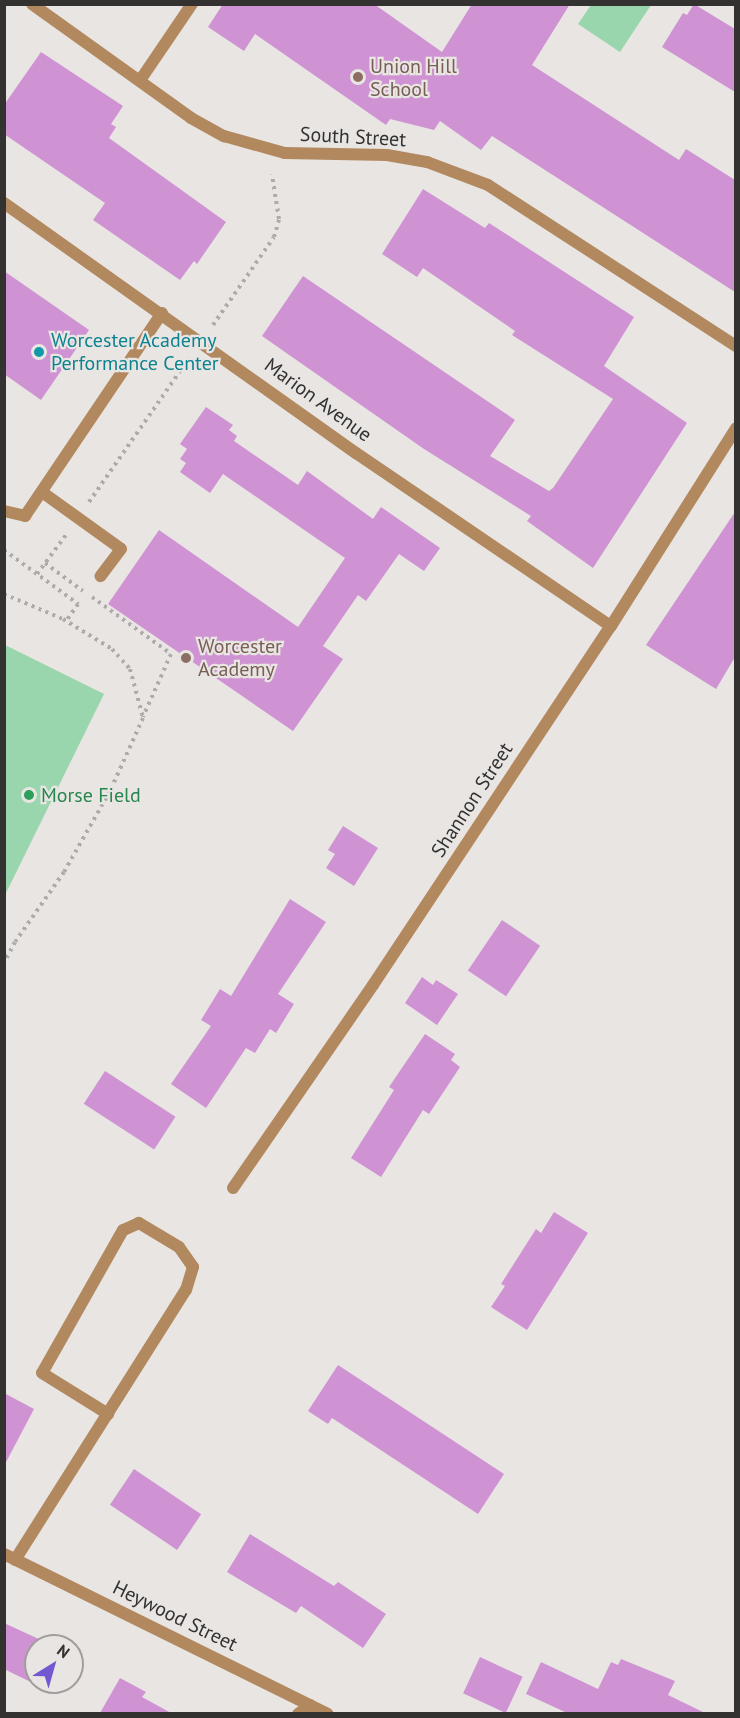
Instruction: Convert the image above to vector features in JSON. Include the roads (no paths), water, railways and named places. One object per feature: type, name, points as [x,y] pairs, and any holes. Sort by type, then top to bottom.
[{"type":"street","name":"South Street","points":[[32,4],[141,79],[191,118],[224,136],[285,153],[387,155],[428,162],[489,186],[735,346]]},
{"type":"street","points":[[141,79],[192,4]]},
{"type":"street","name":"Marion Avenue","points":[[4,203],[162,313],[356,453],[611,626]]},
{"type":"street","points":[[4,511],[25,516],[162,313]]},
{"type":"street","name":"Shannon Street","points":[[233,1188],[373,985],[611,626],[735,428]]},
{"type":"street","points":[[42,492],[121,549],[101,576]]},
{"type":"street","points":[[10,1557],[108,1414],[186,1290],[193,1267],[179,1246],[139,1223],[123,1230],[42,1373],[108,1414]]},
{"type":"street","name":"Heywood Street","points":[[10,1557],[328,1713]]},
{"type":"street","points":[[298,1713],[310,1705]]},
{"type":"place","name":"Union Hill School","points":[[358,77]]},
{"type":"place","name":"Worcester Academy Performance Center","points":[[39,352]]},
{"type":"place","name":"Worcester Academy","points":[[186,658]]},
{"type":"place","name":"Morse Field","points":[[29,795]]}]
